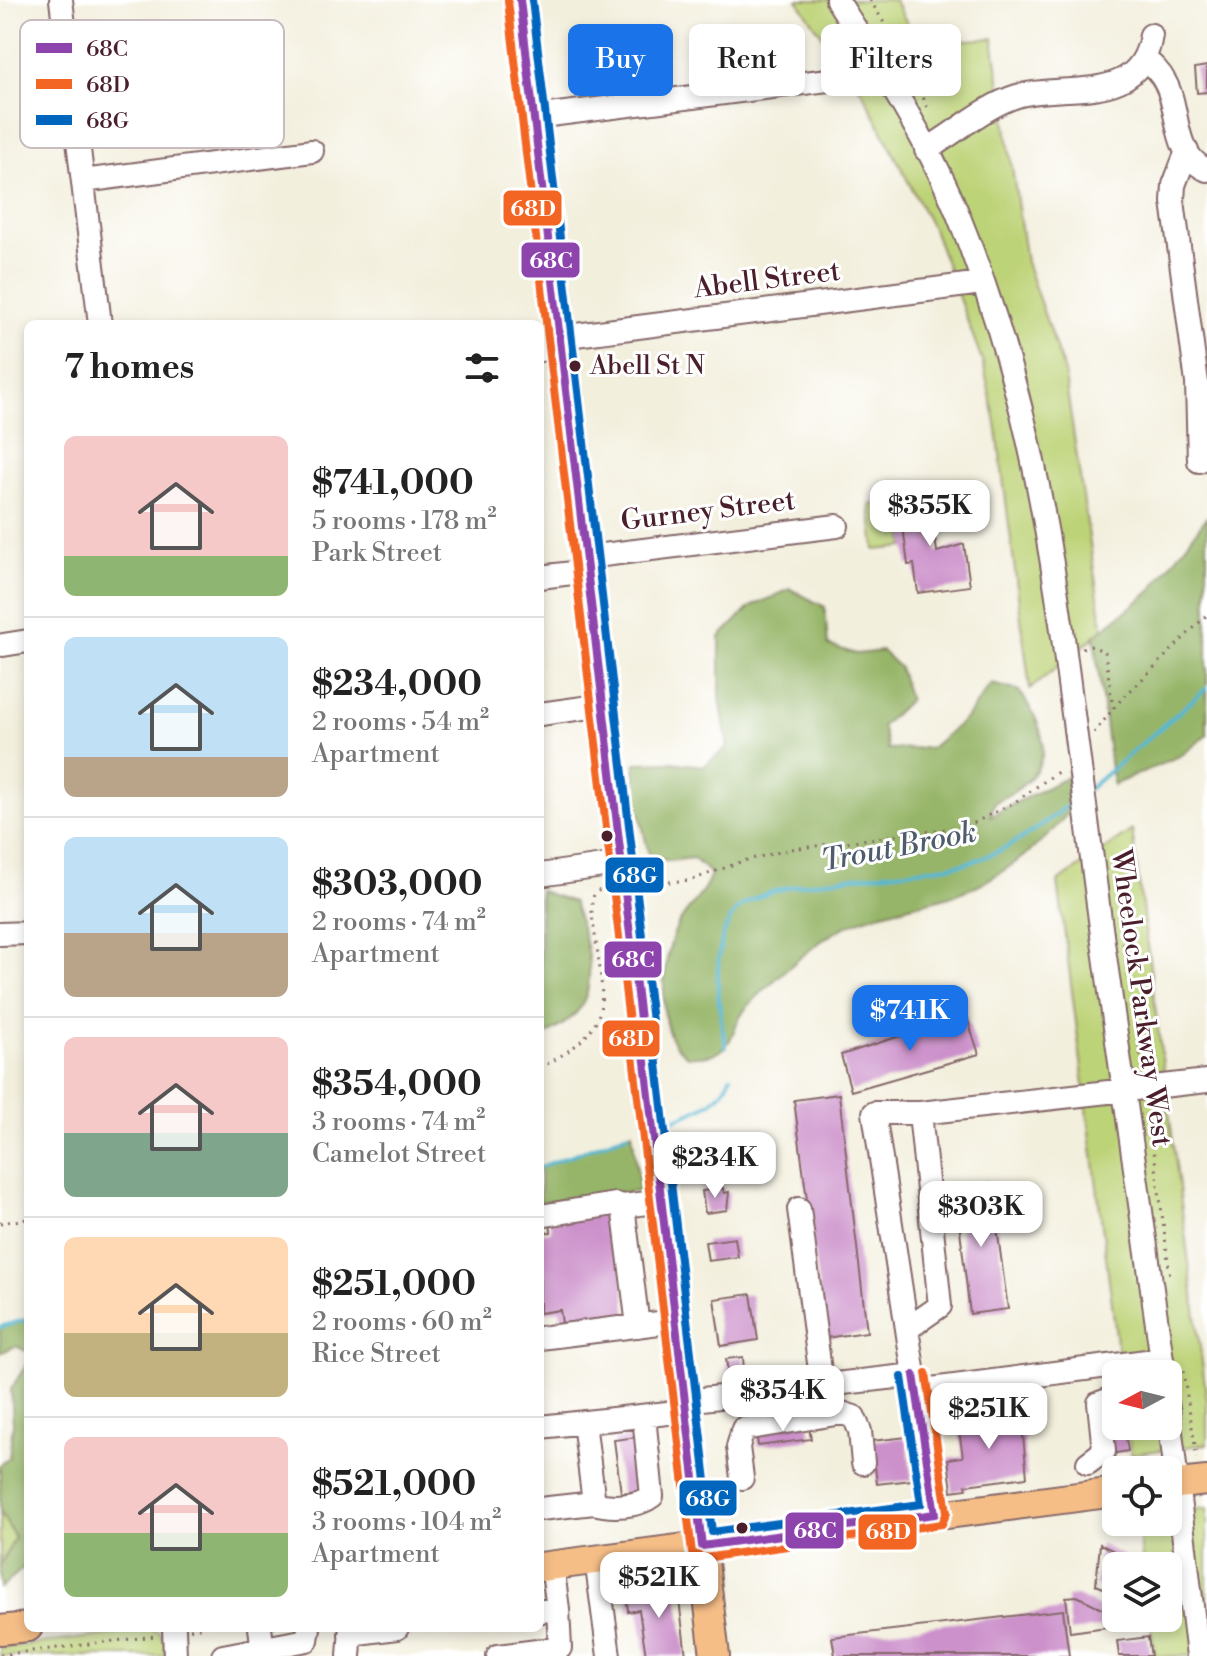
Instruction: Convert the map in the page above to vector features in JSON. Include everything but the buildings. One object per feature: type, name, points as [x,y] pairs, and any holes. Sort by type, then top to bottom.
[{"type":"main road","points":[[520,0],[534,117],[554,345],[605,705],[715,1656]]},
{"type":"main road","points":[[1182,1480],[1202,1470]]},
{"type":"main road","points":[[546,1566],[1102,1494]]},
{"type":"main road","points":[[0,1630],[24,1627]]},
{"type":"street","points":[[61,0],[63,20]]},
{"type":"street","name":"Wheelock Parkway West","points":[[837,0],[852,24]]},
{"type":"street","points":[[934,145],[1016,96],[1104,87],[1123,78],[1144,58],[1151,35]]},
{"type":"street","points":[[1144,58],[1166,82],[1187,151],[1207,170]]},
{"type":"street","points":[[534,117],[821,81]]},
{"type":"street","name":"Wheelock Parkway West","points":[[900,96],[934,145],[1006,349],[1034,452],[1111,932],[1122,1090],[1168,1360]]},
{"type":"street","points":[[79,148],[100,320]]},
{"type":"street","points":[[83,181],[312,151]]},
{"type":"street","points":[[1187,151],[1174,185],[1173,201],[1197,383],[1199,461]]},
{"type":"street","name":"Abell Street","points":[[554,345],[982,283]]},
{"type":"street","name":"Gurney Street","points":[[544,576],[587,564],[837,526]]},
{"type":"street","points":[[3,645],[24,642]]},
{"type":"street","points":[[544,713],[605,705]]},
{"type":"street","points":[[544,874],[624,863]]},
{"type":"street","points":[[0,934],[24,933]]},
{"type":"street","points":[[935,1514],[874,1113],[920,1113],[1207,1081]]},
{"type":"street","points":[[907,1333],[940,1306],[920,1113]]},
{"type":"street","points":[[544,1215],[615,1204],[623,1206],[663,1201]]},
{"type":"street","points":[[623,1206],[638,1326]]},
{"type":"street","points":[[799,1209],[822,1386]]},
{"type":"street","points":[[544,1338],[675,1321]]},
{"type":"street","points":[[544,1427],[644,1416],[685,1406],[822,1386],[1102,1370]]},
{"type":"street","points":[[1102,1402],[1099,1403],[1102,1432]]},
{"type":"street","points":[[742,1478],[738,1447],[743,1429],[842,1413],[854,1417],[858,1423],[863,1463]]},
{"type":"street","points":[[544,1509],[594,1503],[609,1506],[642,1502],[652,1496],[644,1416]]},
{"type":"street","points":[[584,1422],[594,1503]]},
{"type":"street","points":[[1088,1463],[1104,1451],[1103,1440]]},
{"type":"street","points":[[1182,1527],[1198,1594],[1198,1656]]},
{"type":"street","points":[[596,1559],[609,1656]]},
{"type":"street","points":[[498,1656],[560,1652],[549,1610],[546,1566]]},
{"type":"street","points":[[175,1632],[175,1656]]},
{"type":"street","points":[[223,1656],[262,1639],[307,1640],[308,1632]]},
{"type":"street","points":[[350,1639],[380,1632]]},
{"type":"path","points":[[870,0],[915,73],[934,145]]},
{"type":"path","points":[[1088,742],[1113,708],[1207,615]]},
{"type":"path","points":[[1082,648],[1092,646],[1105,652],[1113,708]]},
{"type":"path","points":[[642,885],[692,880],[743,861],[792,849],[968,826],[1015,802],[1063,768]]},
{"type":"path","points":[[544,1065],[584,1039],[602,1011],[602,980],[591,905],[595,892],[606,888]]},
{"type":"path","points":[[1111,932],[1146,1088],[1172,1286]]},
{"type":"path","points":[[0,1223],[24,1220]]},
{"type":"path","points":[[1182,1406],[1202,1470]]},
{"type":"path","points":[[0,1655],[168,1632]]},
{"type":"green space","points":[[797,0],[894,0],[908,24],[821,24],[821,34]]},
{"type":"green space","points":[[993,38],[1026,262],[1064,371],[1103,630],[1030,689],[996,423],[983,363],[935,234],[865,96],[961,96],[961,41]]},
{"type":"green space","points":[[900,500],[905,547],[875,550],[870,505]]},
{"type":"green space","points":[[1207,517],[1207,735],[1182,755],[1113,785],[1094,636],[1150,592]]},
{"type":"green space","points":[[790,589],[825,607],[828,645],[856,654],[882,651],[899,667],[909,700],[882,726],[888,749],[931,748],[967,717],[991,684],[1019,691],[1039,725],[1042,755],[1038,768],[1028,780],[995,802],[990,816],[1067,777],[1071,809],[1030,851],[979,885],[866,918],[823,940],[785,970],[750,1004],[724,1048],[704,1056],[687,1056],[674,1043],[668,1031],[664,1000],[666,964],[674,932],[711,874],[693,858],[670,861],[649,856],[634,787],[636,763],[670,762],[704,766],[728,747],[720,698],[720,637],[750,607]]},
{"type":"green space","points":[[1132,830],[1207,1400],[1207,1444],[1131,1454],[1129,1440],[1182,1440],[1182,1360],[1119,1360],[1058,882]]},
{"type":"green space","points":[[544,892],[573,902],[586,946],[589,962],[587,992],[568,1020],[544,1036]]},
{"type":"green space","points":[[632,1132],[640,1191],[544,1202],[544,1165]]},
{"type":"green space","points":[[24,1320],[24,1350],[16,1346],[0,1353],[0,1326]]},
{"type":"green space","points":[[24,1368],[24,1567],[0,1588],[0,1565],[15,1538],[0,1511],[0,1465],[9,1458],[13,1423],[11,1389]]},
{"type":"green space","points":[[1207,1508],[1207,1656],[1155,1656],[1152,1632],[1182,1632],[1182,1552],[1141,1552],[1140,1536],[1182,1536],[1182,1511]]},
{"type":"green space","points":[[0,1511],[15,1538],[0,1565]]},
{"type":"green space","points":[[134,1632],[159,1632],[165,1642],[165,1656],[0,1656],[0,1648]]},
{"type":"waterway","name":"Trout Brook","points":[[1089,789],[1207,688]]},
{"type":"waterway","name":"Trout Brook","points":[[726,1047],[720,1015],[718,963],[725,930],[732,916],[748,902],[805,884],[966,863],[1024,837],[1076,799]]},
{"type":"waterway","name":"Trout Brook","points":[[673,1120],[715,1099],[731,1076]]},
{"type":"waterway","name":"Trout Brook","points":[[544,1166],[628,1134]]},
{"type":"waterway","name":"Trout Brook","points":[[0,1327],[24,1320]]},
{"type":"transit line","name":"68C","points":[[520,0],[702,1546],[935,1514],[914,1375]]},
{"type":"transit line","name":"68G","points":[[532,0],[712,1532],[921,1504],[902,1377]]},
{"type":"transit line","name":"68D","points":[[508,1],[692,1553],[704,1558],[942,1524],[947,1512],[926,1373]]},
{"type":"place","name":"Abell St N","points":[[575,366]]}]
